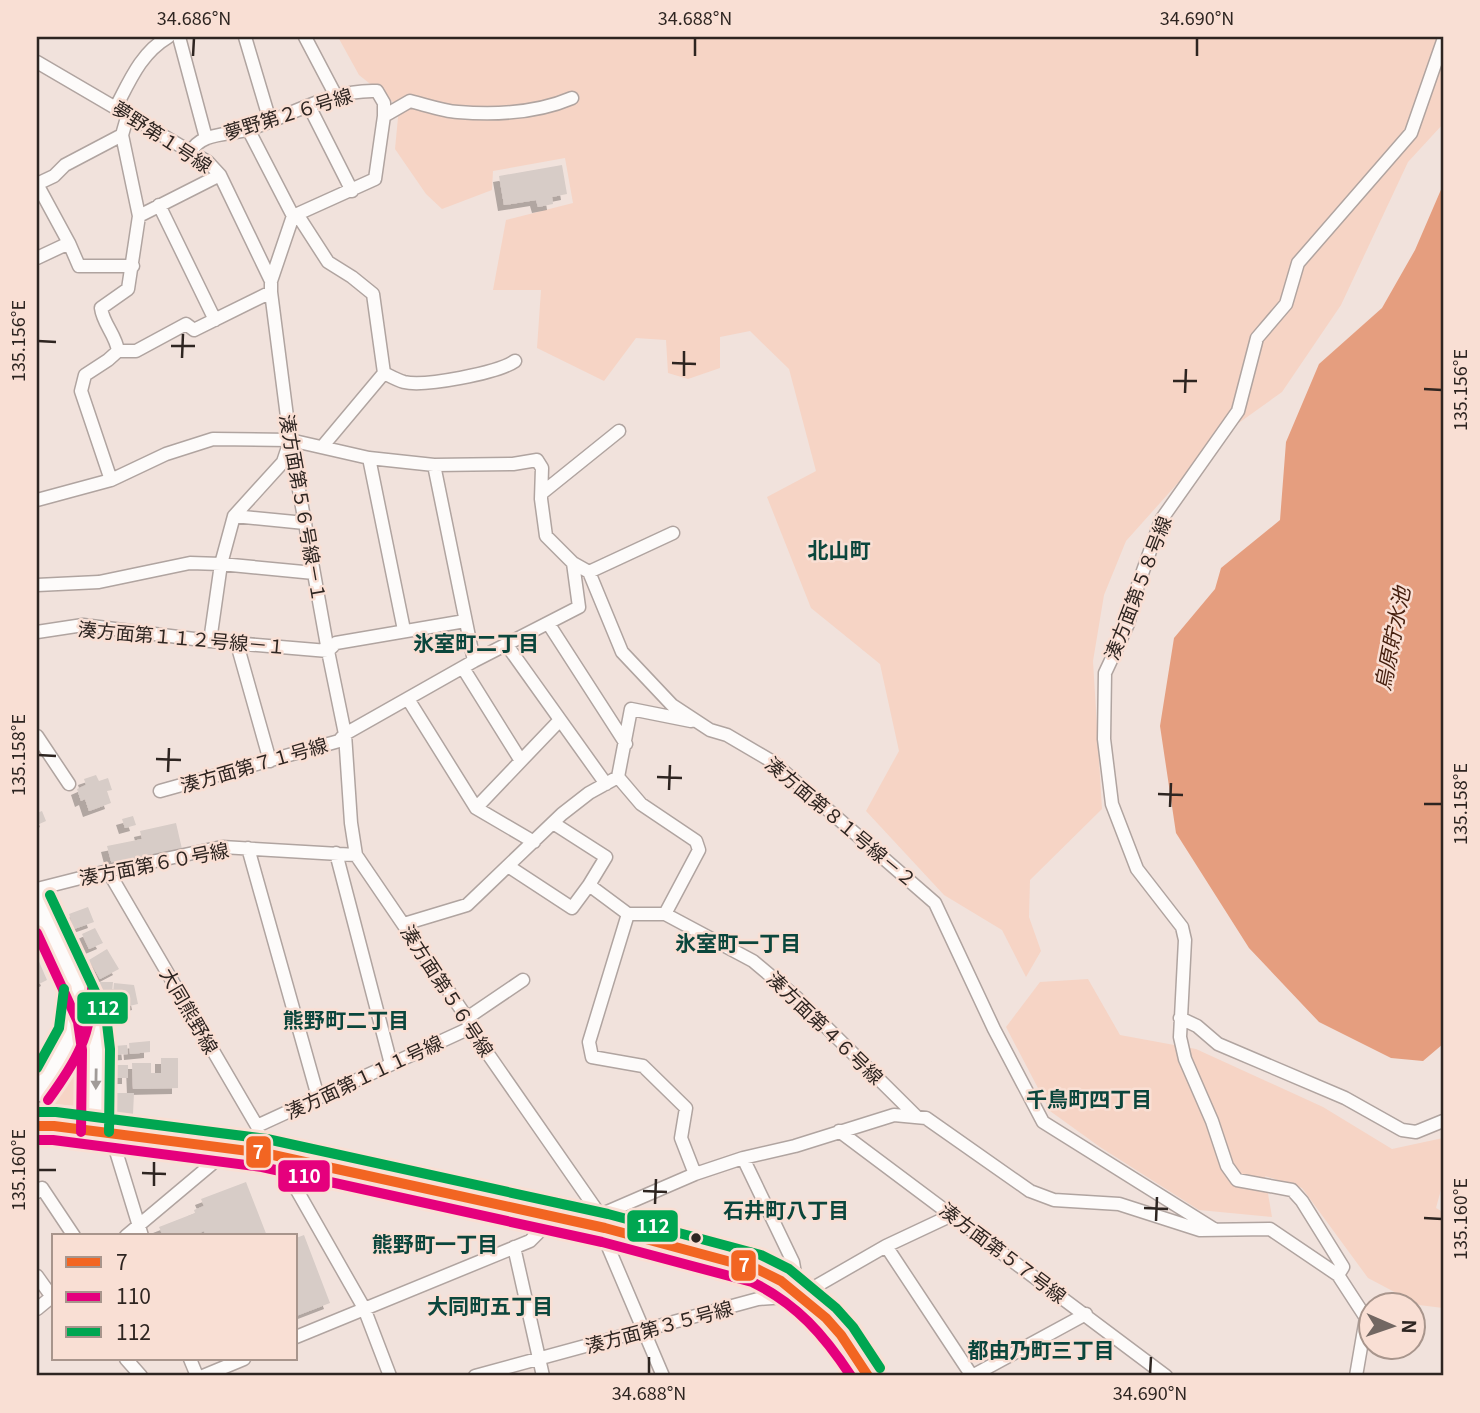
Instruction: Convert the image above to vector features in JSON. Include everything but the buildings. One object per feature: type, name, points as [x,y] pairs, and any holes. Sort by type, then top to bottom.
[{"type":"main road","points":[[37,901],[92,1018],[103,1134]]},
{"type":"main road","points":[[37,1092],[62,1056],[75,1028],[79,990]]},
{"type":"main road","points":[[37,1126],[54,1126],[274,1156],[554,1217],[603,1222],[757,1269],[781,1281],[826,1318],[841,1335],[867,1376]]},
{"type":"street","points":[[116,107],[140,61],[168,37]]},
{"type":"street","points":[[179,37],[206,138]]},
{"type":"street","points":[[245,37],[270,121]]},
{"type":"street","points":[[305,37],[336,96]]},
{"type":"street","name":"湊方面第５８号線","points":[[1338,1275],[1343,1267],[1302,1201],[1292,1190],[1237,1180],[1227,1166],[1212,1121],[1185,1059],[1180,1037],[1180,1018],[1185,940],[1182,927],[1137,869],[1112,804],[1104,739],[1105,673],[1128,624],[1138,585],[1161,520],[1238,411],[1257,338],[1286,304],[1298,263],[1411,133],[1443,41]]},
{"type":"street","name":"夢野第１号線","points":[[37,62],[208,162],[220,175],[271,287]]},
{"type":"street","name":"夢野第２６号線","points":[[191,152],[194,146],[206,138],[248,129],[336,96],[363,90],[377,91],[384,109]]},
{"type":"street","points":[[111,480],[81,391],[85,375],[118,351],[136,351],[186,324],[194,330],[271,287],[295,215],[375,179],[384,109],[410,101],[456,112],[516,112],[555,105],[572,98]]},
{"type":"street","points":[[309,106],[352,191]]},
{"type":"street","points":[[118,351],[117,341],[101,309],[128,289],[133,266],[139,216],[122,135],[128,114]]},
{"type":"street","points":[[248,129],[295,215],[328,262],[373,294],[384,373],[322,447]]},
{"type":"street","points":[[122,135],[65,165],[54,176],[37,184],[79,266],[133,266]]},
{"type":"street","points":[[139,216],[220,175]]},
{"type":"street","points":[[159,205],[215,320]]},
{"type":"street","points":[[37,258],[69,243]]},
{"type":"street","name":"湊方面第５６号線－１","points":[[271,287],[290,440],[327,651],[345,734]]},
{"type":"street","points":[[384,373],[406,383],[451,380],[505,368],[515,361]]},
{"type":"street","points":[[541,493],[619,431]]},
{"type":"street","points":[[37,500],[111,480],[166,454],[213,439],[290,440],[369,458],[434,465],[513,464],[537,460],[542,468],[541,493],[545,536],[573,564],[589,572],[673,533]]},
{"type":"street","points":[[210,641],[221,564],[234,516],[283,462],[290,440]]},
{"type":"street","points":[[369,458],[404,630]]},
{"type":"street","points":[[434,465],[465,621],[469,664],[521,761]]},
{"type":"street","points":[[234,516],[305,523]]},
{"type":"street","points":[[37,585],[99,582],[190,563],[314,573]]},
{"type":"street","name":"湊方面第７１号線","points":[[160,791],[339,741],[345,734],[469,664],[579,607],[573,564]]},
{"type":"street","name":"湊方面第８１号線－２","points":[[589,572],[622,652],[672,705],[698,722],[774,762],[935,903],[994,1029],[1043,1122],[1215,1230]]},
{"type":"street","points":[[327,651],[335,643],[465,621]]},
{"type":"street","points":[[548,623],[626,744]]},
{"type":"street","name":"湊方面第１１２号線－１","points":[[37,632],[83,625],[210,641],[327,651]]},
{"type":"street","points":[[237,643],[270,761]]},
{"type":"street","points":[[506,645],[606,784]]},
{"type":"street","points":[[408,699],[475,808],[534,842]]},
{"type":"street","points":[[404,924],[467,905],[552,823],[589,793],[618,777],[631,709],[698,722]]},
{"type":"street","points":[[475,808],[560,720]]},
{"type":"street","name":"湊方面第５６号線","points":[[345,734],[356,855],[603,1222],[610,1249],[663,1376]]},
{"type":"street","points":[[38,742],[69,784]]},
{"type":"street","points":[[618,777],[641,804],[696,841],[699,850],[665,914]]},
{"type":"street","points":[[508,866],[572,908],[606,857],[552,823]]},
{"type":"street","name":"湊方面第６０号線","points":[[37,889],[222,847],[356,855]]},
{"type":"street","points":[[248,848],[318,1097]]},
{"type":"street","points":[[336,853],[391,1064]]},
{"type":"street","name":"大同熊野線","points":[[108,871],[364,1308],[390,1376]]},
{"type":"street","points":[[589,885],[628,914],[589,1042],[592,1057],[643,1066],[686,1108],[681,1138],[695,1174]]},
{"type":"street","name":"湊方面第４６号線","points":[[628,914],[665,914],[753,961],[797,998],[917,1117]]},
{"type":"street","name":"湊方面第１１１号線","points":[[257,1126],[391,1064],[468,1023],[523,979]]},
{"type":"street","points":[[1180,1018],[1219,1044],[1345,1098],[1402,1130],[1416,1132],[1443,1121]]},
{"type":"street","points":[[603,1222],[695,1174],[743,1158],[795,1146],[894,1115],[926,1118],[1030,1191],[1054,1200],[1119,1205],[1200,1230],[1270,1229],[1338,1275],[1366,1318],[1356,1376]]},
{"type":"street","name":"湊方面第５７号線","points":[[839,1131],[1166,1376]]},
{"type":"street","points":[[103,1134],[140,1231],[225,1149]]},
{"type":"street","points":[[743,1158],[793,1262],[799,1296]]},
{"type":"street","points":[[37,1192],[42,1188],[73,1234]]},
{"type":"street","name":"湊方面第３５号線","points":[[475,1376],[758,1299],[799,1296],[886,1246],[952,1215]]},
{"type":"street","points":[[298,1336],[530,1241],[554,1217]]},
{"type":"street","points":[[886,1246],[972,1376],[1086,1314]]},
{"type":"street","points":[[514,1247],[543,1376]]},
{"type":"street","points":[[37,1276],[52,1295]]},
{"type":"street","points":[[37,1309],[52,1297]]},
{"type":"street","points":[[127,1360],[141,1376]]},
{"type":"street","points":[[202,1376],[242,1360]]},
{"type":"shaded area","points":[[338,37],[1443,37],[1443,124],[1408,162],[1341,305],[1282,392],[1219,437],[1126,541],[1104,595],[1093,661],[1102,809],[1030,880],[1029,917],[1041,951],[1026,977],[1002,930],[944,895],[866,811],[899,751],[880,664],[811,608],[767,497],[816,471],[789,369],[750,331],[720,337],[720,368],[688,379],[668,373],[666,340],[636,338],[604,381],[537,348],[541,290],[493,290],[506,220],[573,203],[565,158],[493,171],[492,190],[442,209],[426,194],[395,149],[399,107],[359,75]]},
{"type":"shaded area","points":[[1088,979],[1120,1035],[1196,1049],[1323,1107],[1392,1149],[1443,1138],[1443,1182],[1436,1208],[1443,1212],[1443,1308],[1428,1306],[1428,1290],[1391,1290],[1368,1278],[1302,1188],[1265,1176],[1272,1217],[1199,1210],[1100,1147],[1050,1111],[1006,1027],[1040,982]]},
{"type":"shaded area","points":[[77,1063],[83,1069],[82,1098],[78,1106],[52,1104],[47,1097],[54,1082],[62,1072]]},
{"type":"water","name":"烏原貯水池","points":[[1443,185],[1443,1044],[1423,1061],[1391,1058],[1319,1022],[1249,948],[1176,833],[1160,726],[1174,638],[1215,589],[1221,568],[1280,520],[1286,442],[1319,364],[1382,308],[1415,250]]},
{"type":"transit line","name":"112","points":[[50,895],[106,1015],[110,1049],[109,1132]]},
{"type":"transit line","name":"110","points":[[37,933],[78,1022],[82,1050],[81,1132]]},
{"type":"transit line","name":"112","points":[[37,1068],[59,1028],[64,989]]},
{"type":"transit line","name":"110","points":[[48,1100],[80,1048],[89,1021],[92,989]]},
{"type":"transit line","name":"112","points":[[37,1112],[56,1112],[267,1139],[608,1214],[761,1255],[789,1269],[836,1308],[853,1327],[880,1368]]},
{"type":"transit line","name":"7","points":[[37,1126],[264,1153],[605,1228],[757,1269],[781,1281],[826,1318],[841,1335],[868,1376]]},
{"type":"transit line","name":"110","points":[[37,1140],[262,1167],[602,1242],[752,1282],[783,1300],[808,1322],[851,1376]]},
{"type":"district","name":"北山町","points":[[839,551]]},
{"type":"district","name":"氷室町二丁目","points":[[476,644]]},
{"type":"district","name":"氷室町一丁目","points":[[738,944]]},
{"type":"district","name":"熊野町二丁目","points":[[346,1021]]},
{"type":"district","name":"千鳥町四丁目","points":[[1089,1100]]},
{"type":"district","name":"石井町八丁目","points":[[786,1211]]},
{"type":"district","name":"熊野町一丁目","points":[[435,1245]]},
{"type":"district","name":"大同町五丁目","points":[[490,1307]]},
{"type":"district","name":"都由乃町三丁目","points":[[1041,1351]]}]
